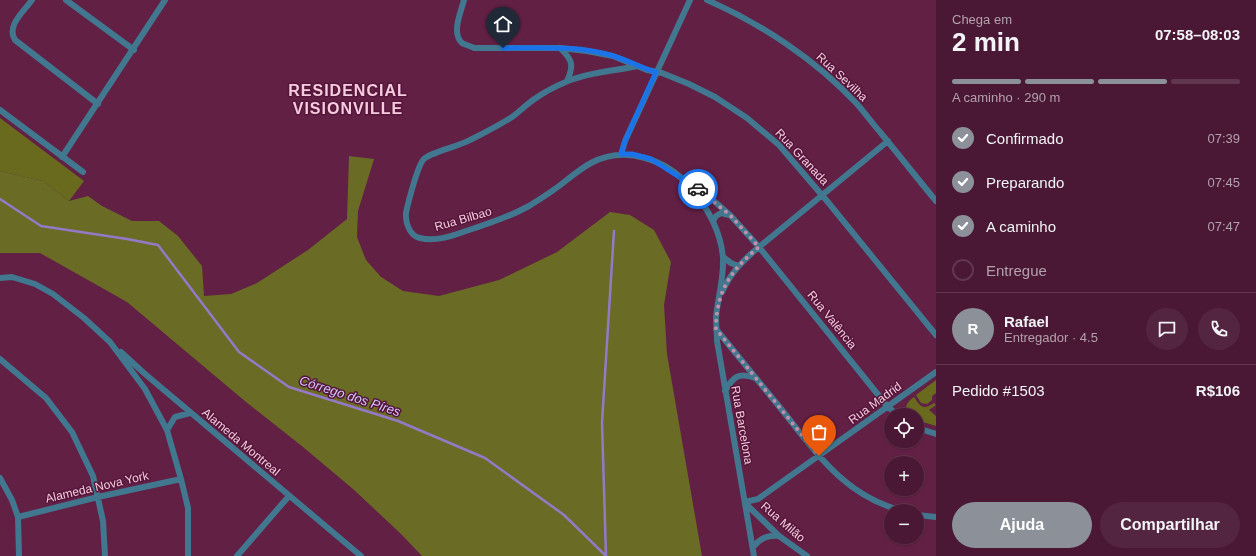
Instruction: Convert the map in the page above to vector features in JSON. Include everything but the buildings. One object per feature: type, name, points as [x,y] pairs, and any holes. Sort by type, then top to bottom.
[{"type":"street","points":[[32,0],[13,26],[12,32],[15,40],[98,104]]},
{"type":"street","points":[[66,0],[134,50]]},
{"type":"street","points":[[62,157],[134,50],[165,0]]},
{"type":"street","name":"Rua Granada","points":[[464,0],[457,28],[458,36],[463,43],[474,48],[560,48],[613,56],[689,84],[715,97],[746,118],[779,145],[822,195],[936,335]]},
{"type":"street","points":[[621,154],[625,141],[690,0]]},
{"type":"street","name":"Rua Sevilha","points":[[707,0],[728,9],[748,21],[797,52],[827,75],[857,104],[936,201]]},
{"type":"street","points":[[560,48],[569,57],[571,64],[571,72],[567,81]]},
{"type":"street","name":"Rua Bilbao","points":[[638,66],[567,81],[552,88],[533,100],[513,116],[487,132],[462,145],[429,155],[423,160],[419,168],[407,211],[406,219],[409,229],[417,238],[428,240],[451,236],[492,223],[527,207],[557,188],[590,163],[621,154],[632,154],[651,159],[682,178],[699,198],[714,221],[723,257],[720,297]]},
{"type":"street","points":[[0,110],[83,172]]},
{"type":"street","points":[[720,297],[730,276],[738,266],[888,141]]},
{"type":"street","name":"Rua Valência","points":[[682,178],[706,194],[730,215],[759,247],[888,407]]},
{"type":"street","points":[[714,221],[716,216],[721,213],[730,215]]},
{"type":"street","points":[[723,257],[738,266]]},
{"type":"street","points":[[0,278],[12,277],[35,284],[53,294],[84,318],[110,342],[145,389],[167,430],[181,479],[188,508],[188,556]]},
{"type":"street","name":"Rua Barcelona","points":[[720,297],[716,316],[717,341],[754,556]]},
{"type":"street","points":[[716,329],[819,456],[841,479],[861,494],[884,505]]},
{"type":"street","name":"Alameda Montreal","points":[[110,342],[190,413],[289,496],[353,554],[361,556]]},
{"type":"street","points":[[0,358],[46,398],[72,432],[93,476],[103,521],[105,556]]},
{"type":"street","name":"Rua Madrid","points":[[745,503],[758,498],[936,372]]},
{"type":"street","points":[[725,391],[730,382],[738,375],[746,374],[756,378]]},
{"type":"street","points":[[167,430],[175,417],[190,413]]},
{"type":"street","points":[[924,430],[936,434]]},
{"type":"street","points":[[0,478],[12,500],[18,517],[19,556]]},
{"type":"street","name":"Alameda Nova York","points":[[18,517],[98,497],[181,479]]},
{"type":"street","points":[[237,556],[289,496]]},
{"type":"street","name":"Rua Milão","points":[[745,503],[779,536],[807,556]]},
{"type":"street","points":[[924,515],[936,517]]},
{"type":"street","points":[[753,547],[764,537],[770,535],[779,536]]},
{"type":"shaded area","points":[[0,118],[84,181],[69,201],[43,181],[0,171]]},
{"type":"shaded area","points":[[349,156],[374,159],[358,211],[357,237],[366,260],[381,277],[403,291],[439,296],[499,280],[557,252],[610,212],[630,215],[654,230],[671,262],[664,305],[667,354],[702,556],[422,556],[353,489],[127,302],[40,253],[0,253],[0,171],[43,181],[69,201],[88,196],[102,206],[132,221],[159,221],[178,236],[202,266],[204,296],[231,294],[257,283],[308,250],[347,219]]},
{"type":"shaded area","points":[[936,380],[936,393],[932,396],[932,400],[927,404],[921,403],[916,395]]},
{"type":"shaded area","points":[[914,397],[918,403],[924,407],[934,403],[936,405],[929,410],[936,416],[936,426],[924,422],[924,408],[906,408],[909,401]]},
{"type":"waterway","name":"Córrego dos Píres","points":[[0,199],[41,226],[158,245],[239,352],[289,387],[398,421],[485,458],[564,515],[606,556]]},
{"type":"waterway","points":[[606,556],[602,423],[614,231]]},
{"type":"way so far","points":[[698,189],[730,215],[759,247],[738,266],[730,276],[720,297],[716,316],[716,329],[819,456]]},
{"type":"district","name":"RESIDENCIAL VISIONVILLE","points":[[348,99]]},
{"type":"route","points":[[503,48],[560,48],[587,51],[613,56],[647,70],[656,72],[623,145],[621,154],[632,154],[651,159],[698,189]]}]
